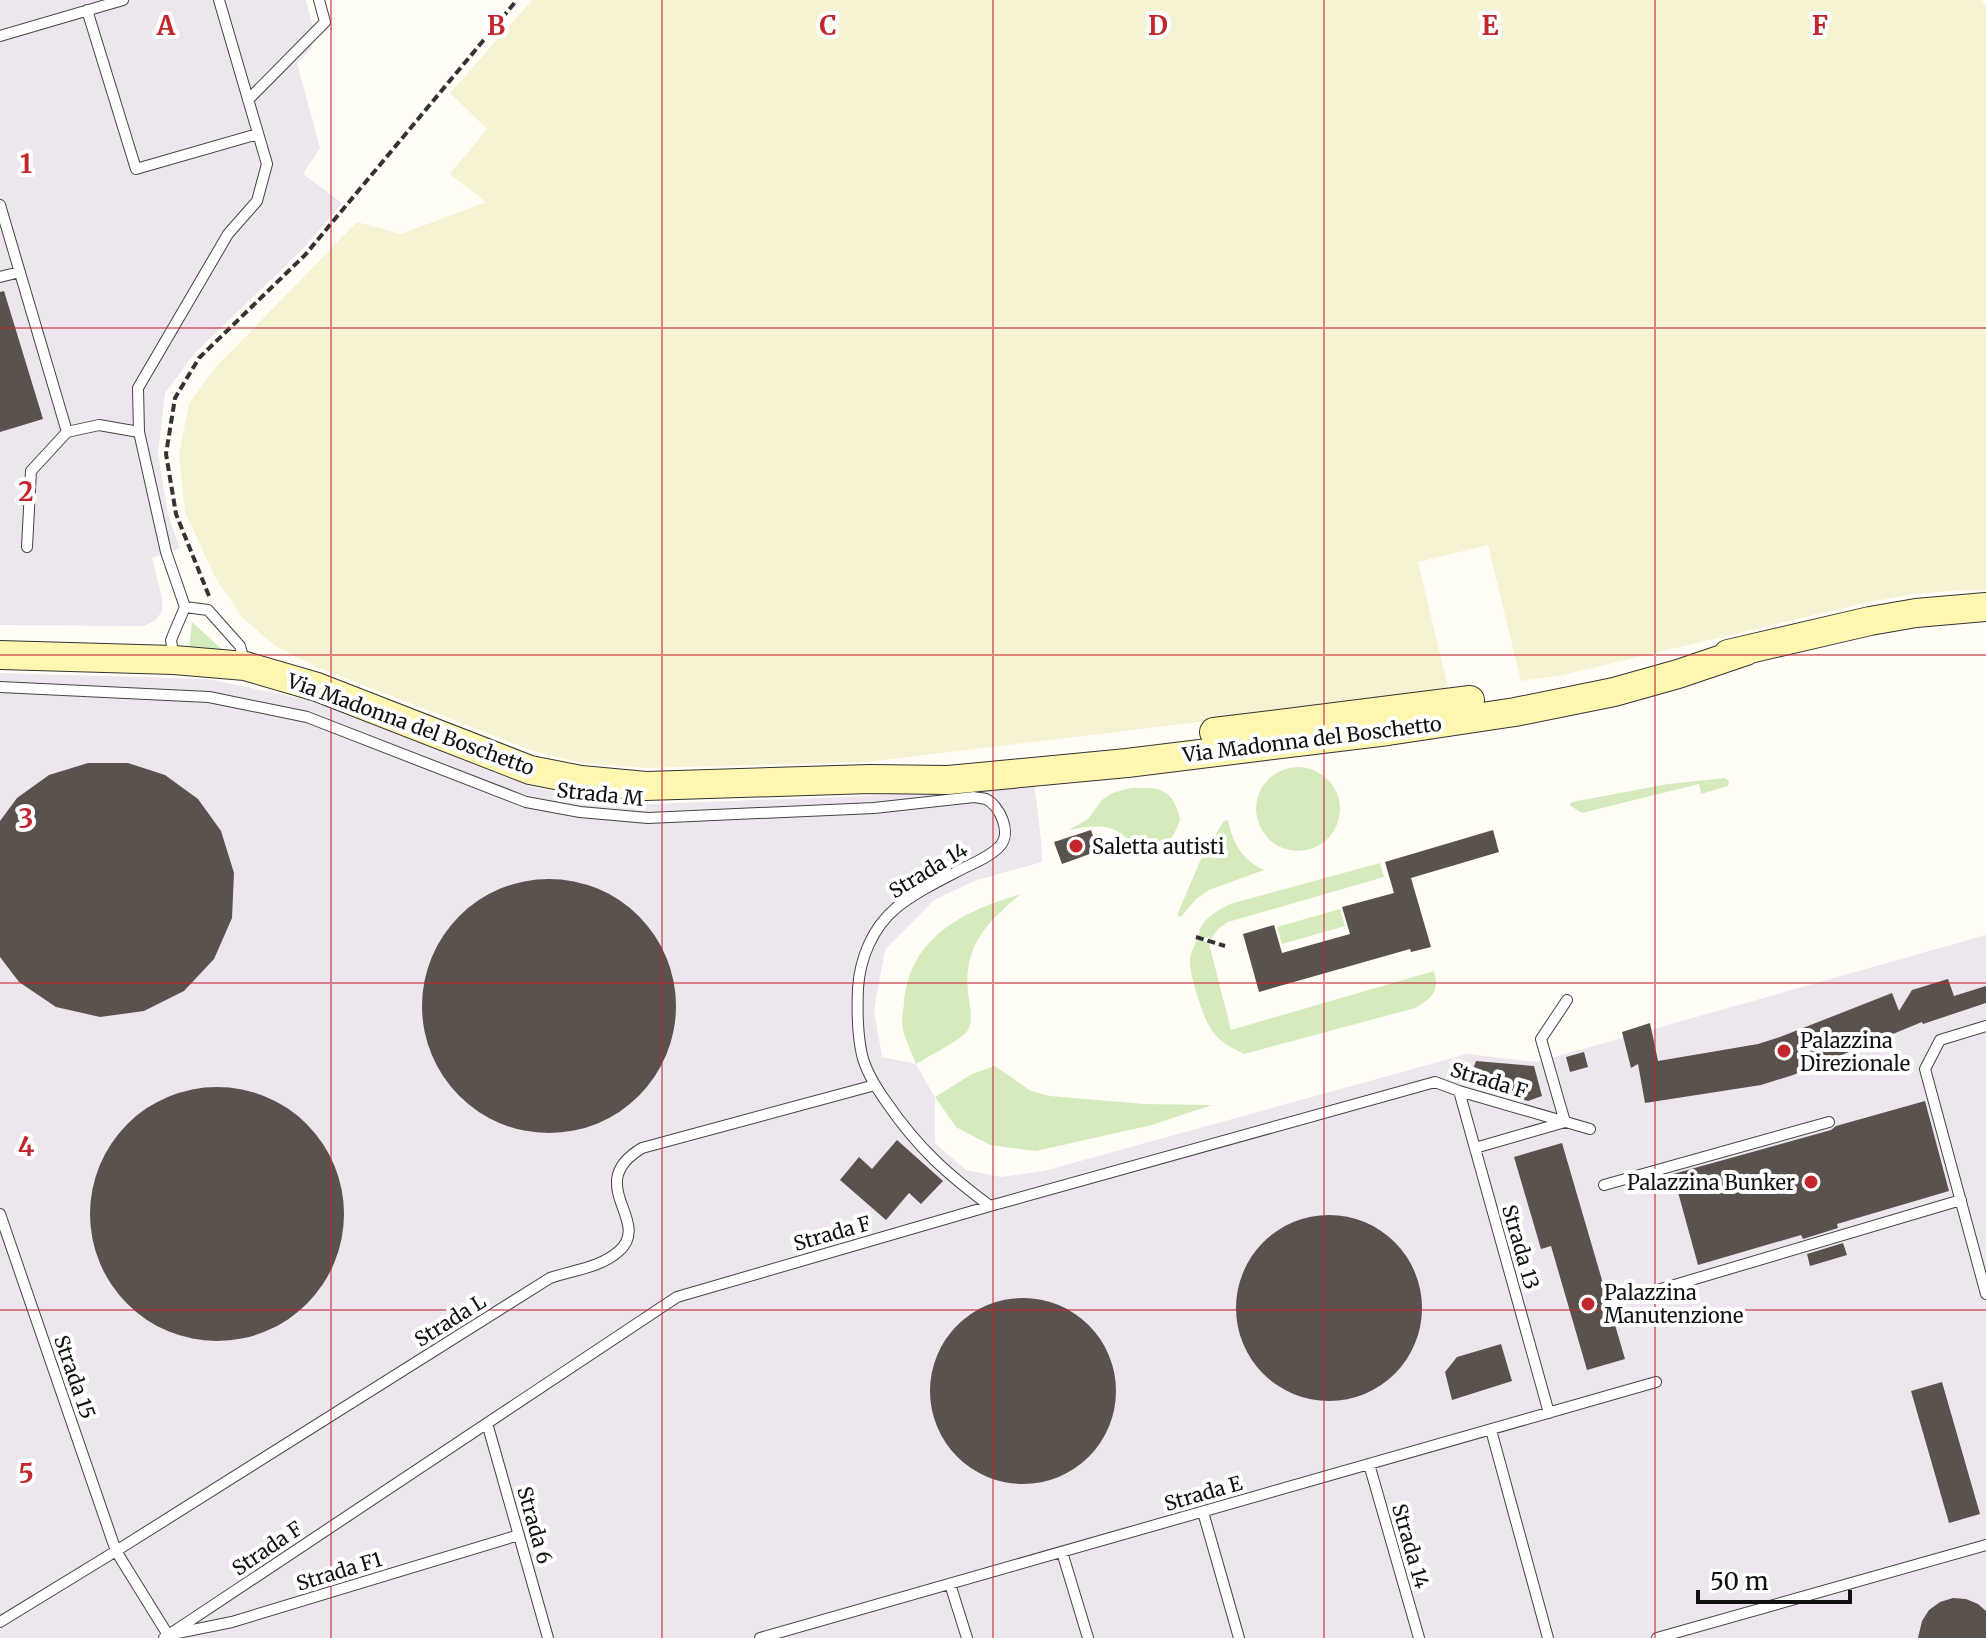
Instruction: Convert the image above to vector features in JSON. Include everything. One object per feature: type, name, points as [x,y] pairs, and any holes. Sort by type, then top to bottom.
[{"type":"main road","name":"Via Madonna del Boschetto","points":[[0,655],[174,660],[245,666],[317,687],[530,770],[581,780],[646,786],[870,779],[960,762],[1517,694],[1746,651],[1870,621],[1954,608],[1986,607]]},
{"type":"lane","points":[[0,36],[123,0]]},
{"type":"lane","points":[[174,660],[171,640],[185,607],[166,552],[139,432],[138,388],[228,234],[257,201],[267,164],[219,0]]},
{"type":"lane","points":[[248,100],[325,22],[319,0]]},
{"type":"lane","points":[[87,10],[136,169],[258,134]]},
{"type":"lane","points":[[0,205],[67,432]]},
{"type":"lane","points":[[0,277],[20,272]]},
{"type":"lane","points":[[27,547],[31,471],[67,432],[99,425],[139,432]]},
{"type":"lane","points":[[185,607],[208,610],[240,646],[245,666]]},
{"type":"lane","name":"Strada M","points":[[0,687],[209,697],[307,717],[526,802],[580,812],[648,818],[874,808],[974,797]]},
{"type":"lane","name":"Strada 14","points":[[875,1085],[862,1056],[856,1015],[859,974],[869,941],[894,909],[1000,846],[1005,832],[998,810],[987,800],[974,797]]},
{"type":"lane","points":[[1475,1148],[1565,1122],[1541,1039],[1567,1000]]},
{"type":"lane","points":[[1986,1026],[1940,1040],[1925,1069],[1986,1294]]},
{"type":"lane","name":"Strada F","points":[[166,1637],[677,1297],[1435,1082],[1590,1129]]},
{"type":"lane","points":[[875,1085],[926,1153],[990,1206]]},
{"type":"lane","name":"Strada L","points":[[0,1622],[550,1278],[593,1266],[623,1249],[628,1235],[628,1221],[616,1178],[629,1156],[642,1148],[875,1085]]},
{"type":"lane","name":"Strada 13","points":[[1459,1091],[1549,1413]]},
{"type":"lane","points":[[1604,1185],[1829,1122]]},
{"type":"lane","points":[[1634,1297],[1961,1200]]},
{"type":"lane","name":"Strada 15","points":[[0,1214],[116,1551],[166,1637]]},
{"type":"lane","name":"Strada E","points":[[760,1638],[1656,1382]]},
{"type":"lane","name":"Strada 6","points":[[487,1423],[548,1638]]},
{"type":"lane","points":[[1491,1430],[1548,1638]]},
{"type":"lane","name":"Strada 14","points":[[1369,1464],[1419,1638]]},
{"type":"lane","points":[[1203,1512],[1239,1638]]},
{"type":"lane","name":"Strada F1","points":[[166,1637],[232,1622],[519,1535]]},
{"type":"lane","points":[[1657,1638],[1986,1545]]},
{"type":"lane","points":[[1062,1552],[1088,1638]]},
{"type":"lane","points":[[950,1584],[967,1638]]},
{"type":"path","points":[[208,610],[209,593],[176,514],[166,454],[175,398],[199,358],[305,255],[517,0]]},
{"type":"path","points":[[1196,937],[1225,946]]},
{"type":"shaded area","points":[[0,0],[306,0],[315,35],[311,49],[297,63],[320,148],[303,174],[342,203],[302,250],[195,353],[165,393],[158,453],[168,515],[180,548],[152,558],[162,598],[162,611],[156,620],[144,626],[0,625]]},
{"type":"shaded area","points":[[532,0],[1982,0],[1986,6],[1986,590],[1915,594],[1865,603],[1563,675],[1521,681],[1488,545],[1418,562],[1449,692],[867,762],[645,768],[581,763],[533,751],[319,668],[275,646],[242,617],[216,579],[185,512],[179,454],[189,404],[213,370],[357,222],[401,234],[486,202],[450,174],[487,129],[450,93]]},
{"type":"shaded area","points":[[0,673],[208,679],[309,700],[528,786],[647,804],[871,796],[1034,781],[1042,862],[977,880],[934,900],[885,950],[874,1010],[882,1057],[916,1064],[935,1098],[935,1143],[966,1170],[1001,1177],[1044,1171],[1467,1054],[1537,1062],[1986,935],[1986,1638],[0,1638]]},
{"type":"green space","points":[[192,622],[227,654],[189,649]]},
{"type":"green space","points":[[1298,767],[1314,770],[1328,779],[1337,793],[1340,809],[1337,825],[1328,839],[1314,848],[1298,851],[1282,848],[1268,839],[1259,825],[1256,809],[1259,793],[1268,779],[1282,770]]},
{"type":"green space","points":[[1725,778],[1729,781],[1728,786],[1701,794],[1699,784],[1582,813],[1569,805],[1668,784]]},
{"type":"green space","points":[[1130,788],[1157,789],[1173,801],[1180,819],[1174,834],[1165,844],[1136,853],[1123,835],[1108,828],[1099,826],[1069,830],[1088,819],[1102,800]]},
{"type":"green space","points":[[1228,820],[1240,850],[1264,870],[1209,890],[1196,899],[1181,917],[1177,915],[1201,859],[1223,822]]},
{"type":"green space","points":[[1380,863],[1384,877],[1228,922],[1211,939],[1199,936],[1205,921],[1230,904]]},
{"type":"green space","points":[[1021,894],[988,925],[974,948],[967,976],[971,1017],[968,1030],[916,1064],[905,1038],[902,1020],[908,981],[916,961],[928,944],[960,919]]},
{"type":"green space","points":[[1340,909],[1345,926],[1282,944],[1277,927]]},
{"type":"green space","points":[[1197,939],[1209,943],[1231,1030],[1434,971],[1436,984],[1430,997],[1415,1008],[1244,1054],[1220,1039],[1205,1018],[1190,965]]},
{"type":"green space","points":[[995,1066],[1031,1091],[1050,1096],[1144,1104],[1212,1105],[1152,1125],[1036,1151],[990,1145],[956,1127],[935,1097],[972,1074]]},
{"type":"building","points":[[4,291],[43,419],[0,432],[0,292]]},
{"type":"building","points":[[88,763],[128,763],[165,775],[198,799],[221,831],[234,873],[232,918],[214,959],[184,991],[144,1011],[100,1017],[56,1007],[19,982],[0,957],[0,821],[17,798],[49,775]]},
{"type":"building","name":"Saletta autisti","points":[[1091,830],[1098,851],[1062,864],[1054,842]]},
{"type":"building","points":[[1493,830],[1499,852],[1411,878],[1431,947],[1411,952],[1410,949],[1259,992],[1243,934],[1274,925],[1282,953],[1350,934],[1342,907],[1394,893],[1385,862]]},
{"type":"building","points":[[549,879],[598,889],[639,916],[666,957],[676,1006],[666,1055],[639,1096],[598,1123],[549,1133],[500,1123],[459,1096],[432,1055],[422,1006],[432,957],[459,916],[500,889]]},
{"type":"building","name":"Palazzina Direzionale","points":[[1948,979],[1954,996],[1986,986],[1986,1003],[1922,1022],[1761,1085],[1645,1103],[1638,1064],[1631,1068],[1622,1032],[1650,1023],[1658,1061],[1758,1044],[1892,993],[1899,1011],[1912,990]]},
{"type":"building","points":[[1584,1052],[1588,1067],[1570,1072],[1566,1057]]},
{"type":"building","points":[[1476,1061],[1534,1066],[1542,1096],[1528,1101],[1468,1083]]},
{"type":"building","points":[[217,1087],[266,1097],[307,1124],[334,1165],[344,1214],[334,1263],[307,1304],[266,1331],[217,1341],[168,1331],[127,1304],[100,1263],[90,1214],[100,1165],[127,1124],[168,1097]]},
{"type":"building","name":"Palazzina Bunker","points":[[1925,1101],[1949,1191],[1837,1224],[1838,1228],[1803,1239],[1801,1235],[1698,1265],[1673,1174]]},
{"type":"building","points":[[897,1140],[943,1181],[921,1204],[909,1193],[886,1220],[840,1180],[859,1157],[872,1169]]},
{"type":"building","name":"Palazzina Manutenzione","points":[[1562,1143],[1625,1359],[1587,1370],[1551,1246],[1541,1249],[1514,1157]]},
{"type":"building","points":[[1329,1215],[1364,1222],[1395,1242],[1415,1273],[1422,1308],[1415,1343],[1395,1374],[1364,1394],[1329,1401],[1294,1394],[1263,1374],[1243,1343],[1236,1308],[1243,1273],[1263,1242],[1294,1222]]},
{"type":"building","points":[[1843,1243],[1847,1255],[1810,1266],[1807,1254]]},
{"type":"building","points":[[1023,1298],[1058,1305],[1089,1325],[1109,1356],[1116,1391],[1109,1426],[1089,1457],[1058,1477],[1023,1484],[988,1477],[957,1457],[937,1426],[930,1391],[937,1356],[957,1325],[988,1305]]},
{"type":"building","points":[[1501,1344],[1512,1381],[1452,1400],[1445,1372],[1457,1357]]},
{"type":"building","points":[[1942,1382],[1980,1514],[1949,1523],[1911,1391]]},
{"type":"building","points":[[1953,1598],[1966,1599],[1986,1611],[1986,1638],[1918,1638],[1922,1621],[1929,1610]]},
{"type":"place","name":"Saletta autisti","points":[[1076,846]]},
{"type":"place","name":"Palazzina Direzionale","points":[[1784,1051]]},
{"type":"place","name":"Palazzina Bunker","points":[[1811,1182]]},
{"type":"place","name":"Palazzina Manutenzione","points":[[1588,1304]]}]
